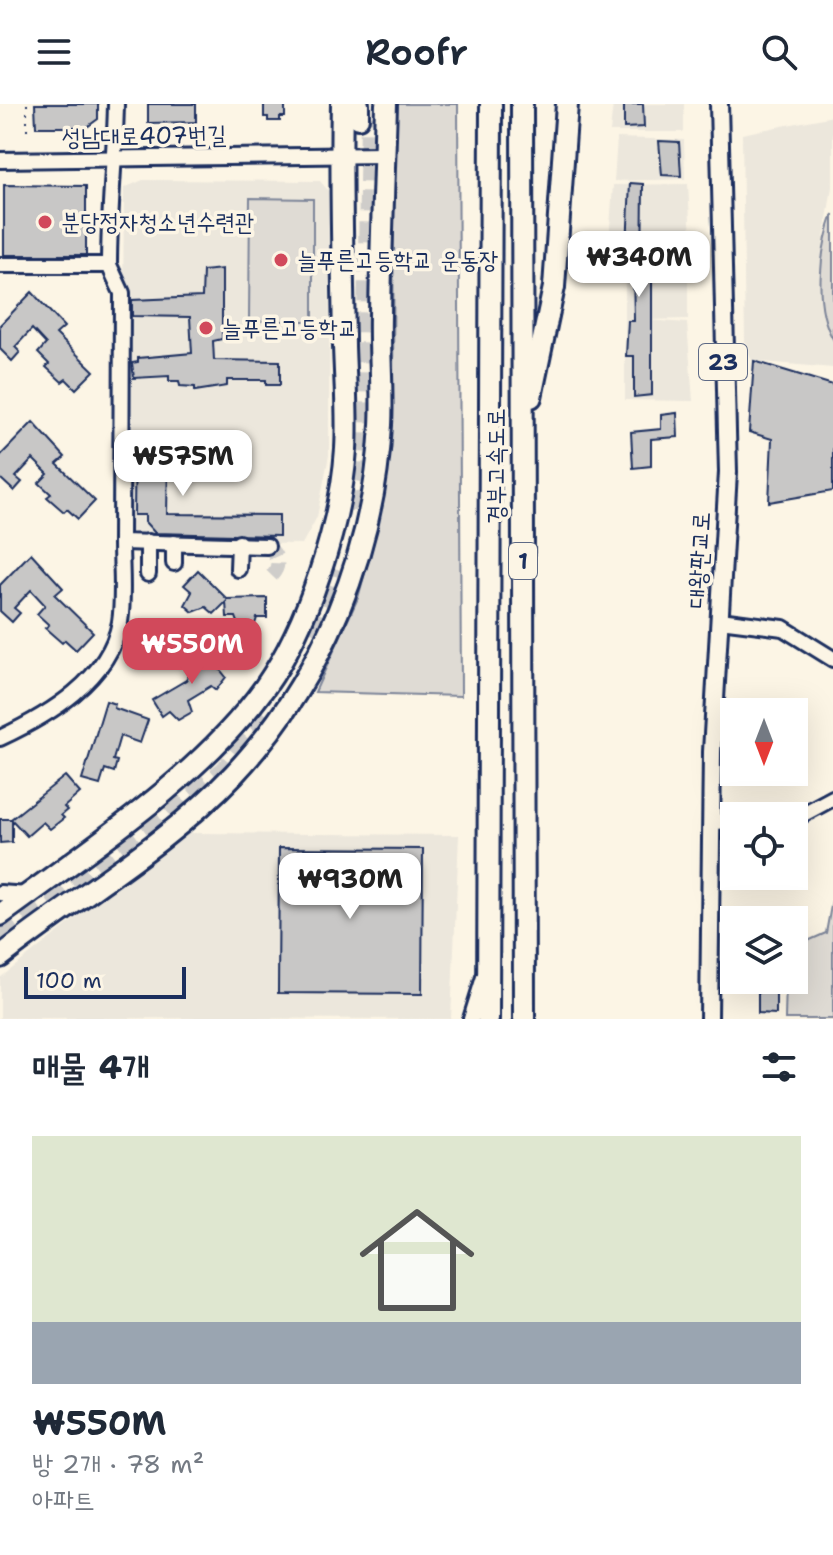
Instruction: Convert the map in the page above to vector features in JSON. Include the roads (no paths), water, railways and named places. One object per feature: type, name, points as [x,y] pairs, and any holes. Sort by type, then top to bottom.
[{"type":"highway","points":[[0,915],[151,799],[209,749],[264,688],[286,651],[311,594],[331,531],[346,449],[342,104]]},
{"type":"highway","name":"경부고속도로","points":[[488,1019],[491,104]]},
{"type":"highway","name":"경부고속도로","points":[[522,104],[524,1019]]},
{"type":"highway","points":[[522,436],[554,287],[567,104]]},
{"type":"highway","points":[[0,957],[178,825],[234,774],[284,711],[336,619],[356,566],[368,520],[381,425],[384,155],[369,109]]},
{"type":"main road","name":"대왕판교로","points":[[709,1019],[712,822],[728,450],[722,333],[719,104]]},
{"type":"street","points":[[0,738],[72,696],[109,651],[120,622],[122,293],[109,265],[109,184],[114,160],[116,104]]},
{"type":"street","name":"성남대로407번길","points":[[0,160],[384,155]]},
{"type":"street","points":[[0,265],[109,265]]},
{"type":"street","points":[[121,542],[267,546]]},
{"type":"street","points":[[148,542],[148,574]]},
{"type":"street","points":[[174,543],[174,563]]},
{"type":"street","points":[[238,569],[239,543]]},
{"type":"street","points":[[720,620],[783,628],[833,659]]},
{"type":"street","points":[[808,811],[833,798]]},
{"type":"street","points":[[712,822],[720,822]]},
{"type":"street","points":[[0,893],[27,895]]},
{"type":"street","points":[[471,1019],[488,962]]},
{"type":"tunnel","points":[[359,512],[365,471],[370,116]]},
{"type":"tunnel","points":[[267,546],[277,561],[276,570],[269,578]]},
{"type":"tunnel","points":[[307,630],[321,600],[330,567]]},
{"type":"tunnel","points":[[0,938],[165,821],[225,770],[275,709]]},
{"type":"place","name":"분당정자청소년수련관","points":[[45,222]]},
{"type":"place","name":"늘푸른고등학교 운동장","points":[[281,260]]},
{"type":"place","name":"늘푸른고등학교","points":[[206,328]]}]
